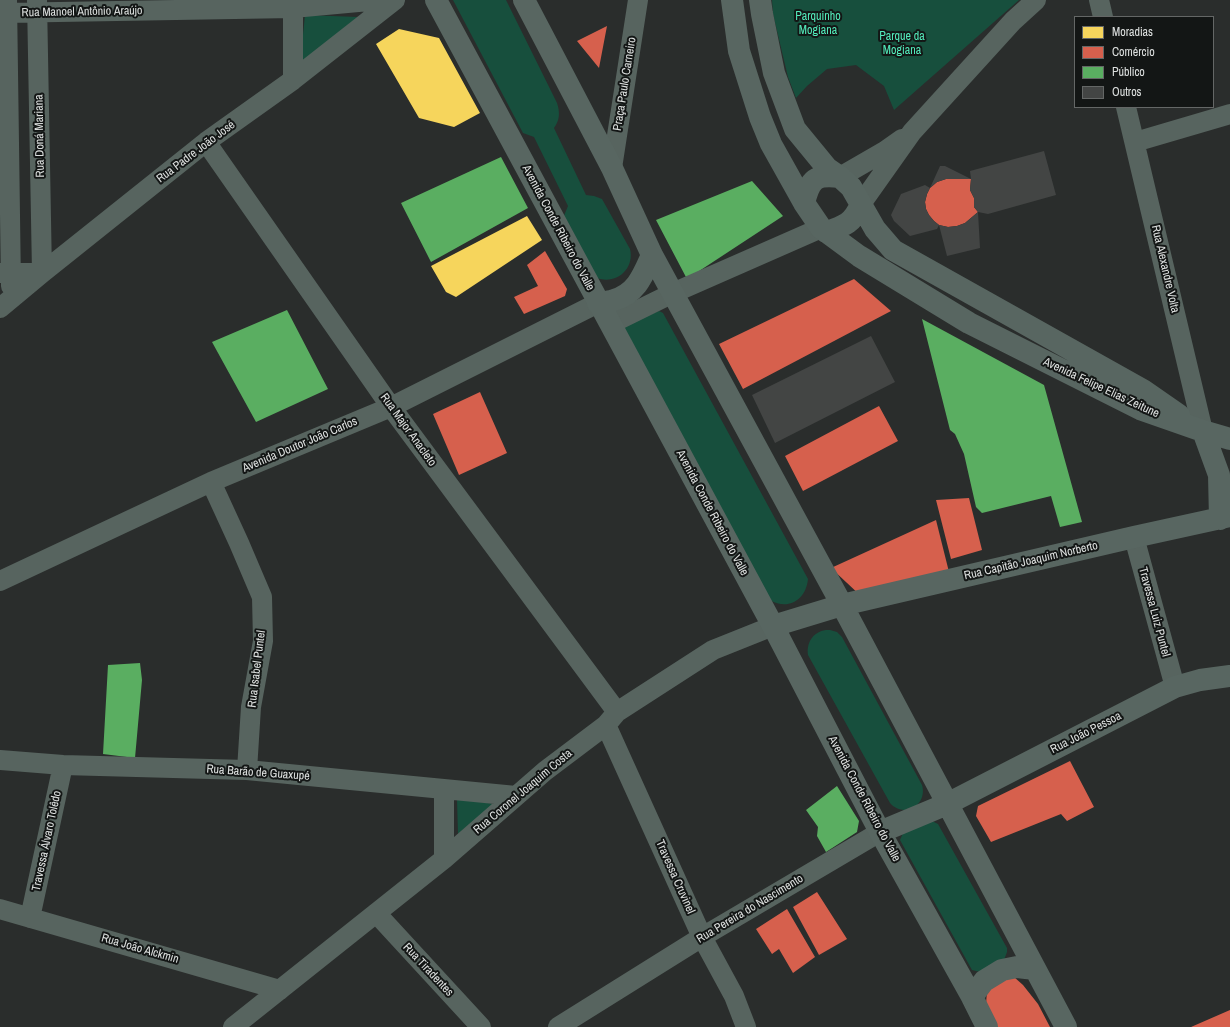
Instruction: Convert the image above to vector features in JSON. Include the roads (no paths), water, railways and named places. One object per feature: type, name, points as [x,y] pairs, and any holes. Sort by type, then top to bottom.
[{"type":"main road","name":"Avenida Conde Ribeiro do Valle","points":[[436,0],[773,626],[880,832],[972,997],[987,1027]]},
{"type":"main road","points":[[524,0],[612,168],[652,255],[842,605],[1066,1027]]},
{"type":"main road","name":"Avenida Felipe Elias Zeitune","points":[[732,0],[739,51],[760,117],[771,144],[804,203],[824,230],[859,256],[969,323],[1140,409],[1203,432]]},
{"type":"main road","name":"Avenida Felipe Elias Zeitune","points":[[760,0],[774,73],[794,129],[827,168],[851,187],[875,229],[893,250],[1143,390],[1203,432]]},
{"type":"main road","points":[[804,203],[807,189],[817,178],[826,176],[840,177]]},
{"type":"main road","points":[[824,230],[850,222],[857,214],[861,204]]},
{"type":"main road","points":[[598,303],[614,300],[628,294],[641,280],[652,255]]},
{"type":"main road","points":[[1203,432],[1230,439]]},
{"type":"main road","points":[[1203,432],[1223,482]]},
{"type":"main road","points":[[1225,517],[1222,465],[1230,457]]},
{"type":"main road","name":"Rua Capitão Joaquim Norberto","points":[[842,605],[1225,517]]},
{"type":"main road","name":"Rua Coronel Joaquim Costa","points":[[773,626],[842,605]]},
{"type":"main road","name":"Rua João Pessoa","points":[[947,804],[1175,687],[1200,680],[1230,676]]},
{"type":"main road","name":"Rua Pereira do Nascimento","points":[[880,832],[947,804]]},
{"type":"main road","points":[[972,997],[984,981],[1002,970],[1017,967],[1035,969]]},
{"type":"street","name":"Rua Manoel Antônio Araújo","points":[[4,9],[37,6],[293,4],[380,0]]},
{"type":"street","name":"Rua Padre João José","points":[[4,302],[206,142],[293,80],[395,0]]},
{"type":"street","name":"Praça Paulo Carneiro","points":[[612,168],[638,0]]},
{"type":"street","points":[[861,204],[912,132],[1013,21],[1036,0]]},
{"type":"street","points":[[1099,0],[1103,16]]},
{"type":"street","points":[[293,4],[293,80]]},
{"type":"street","name":"Rua Doná Mariana","points":[[37,6],[42,273]]},
{"type":"street","points":[[4,9],[4,302]]},
{"type":"street","name":"Rua Alexandre Volta","points":[[1126,108],[1203,432]]},
{"type":"street","points":[[1135,142],[1230,114]]},
{"type":"street","points":[[840,177],[885,151],[912,132]]},
{"type":"street","name":"Rua Major Anacleto","points":[[206,142],[611,719]]},
{"type":"street","points":[[610,324],[673,293],[824,230]]},
{"type":"street","points":[[5,273],[42,273]]},
{"type":"street","name":"Avenida Doutor João Carlos","points":[[0,581],[211,482],[391,407],[598,303]]},
{"type":"street","name":"Rua Isabel Puntel","points":[[211,482],[262,597],[263,642],[251,707],[247,770]]},
{"type":"street","name":"Travessa Luiz Puntel","points":[[1134,537],[1175,687]]},
{"type":"street","name":"Rua Coronel Joaquim Costa","points":[[233,1027],[444,859],[545,771],[611,719],[713,650],[773,626]]},
{"type":"street","name":"Travessa Cruvinel","points":[[611,719],[702,937],[734,996],[746,1027]]},
{"type":"street","name":"Rua Barão de Guaxupé","points":[[0,760],[63,765],[247,770],[516,796]]},
{"type":"street","name":"Travessa Álvaro Tolêdo","points":[[30,918],[63,765]]},
{"type":"street","points":[[444,789],[444,859]]},
{"type":"street","name":"Rua Pereira do Nascimento","points":[[558,1027],[702,937],[880,832]]},
{"type":"street","name":"Rua João Alckmin","points":[[0,909],[280,990]]},
{"type":"street","name":"Rua Tiradentes","points":[[376,913],[481,1027]]},
{"type":"park label","name":"Parquinho Mogiana","points":[[818,24]]},
{"type":"park label","name":"Parque da Mogiana","points":[[902,44]]}]
